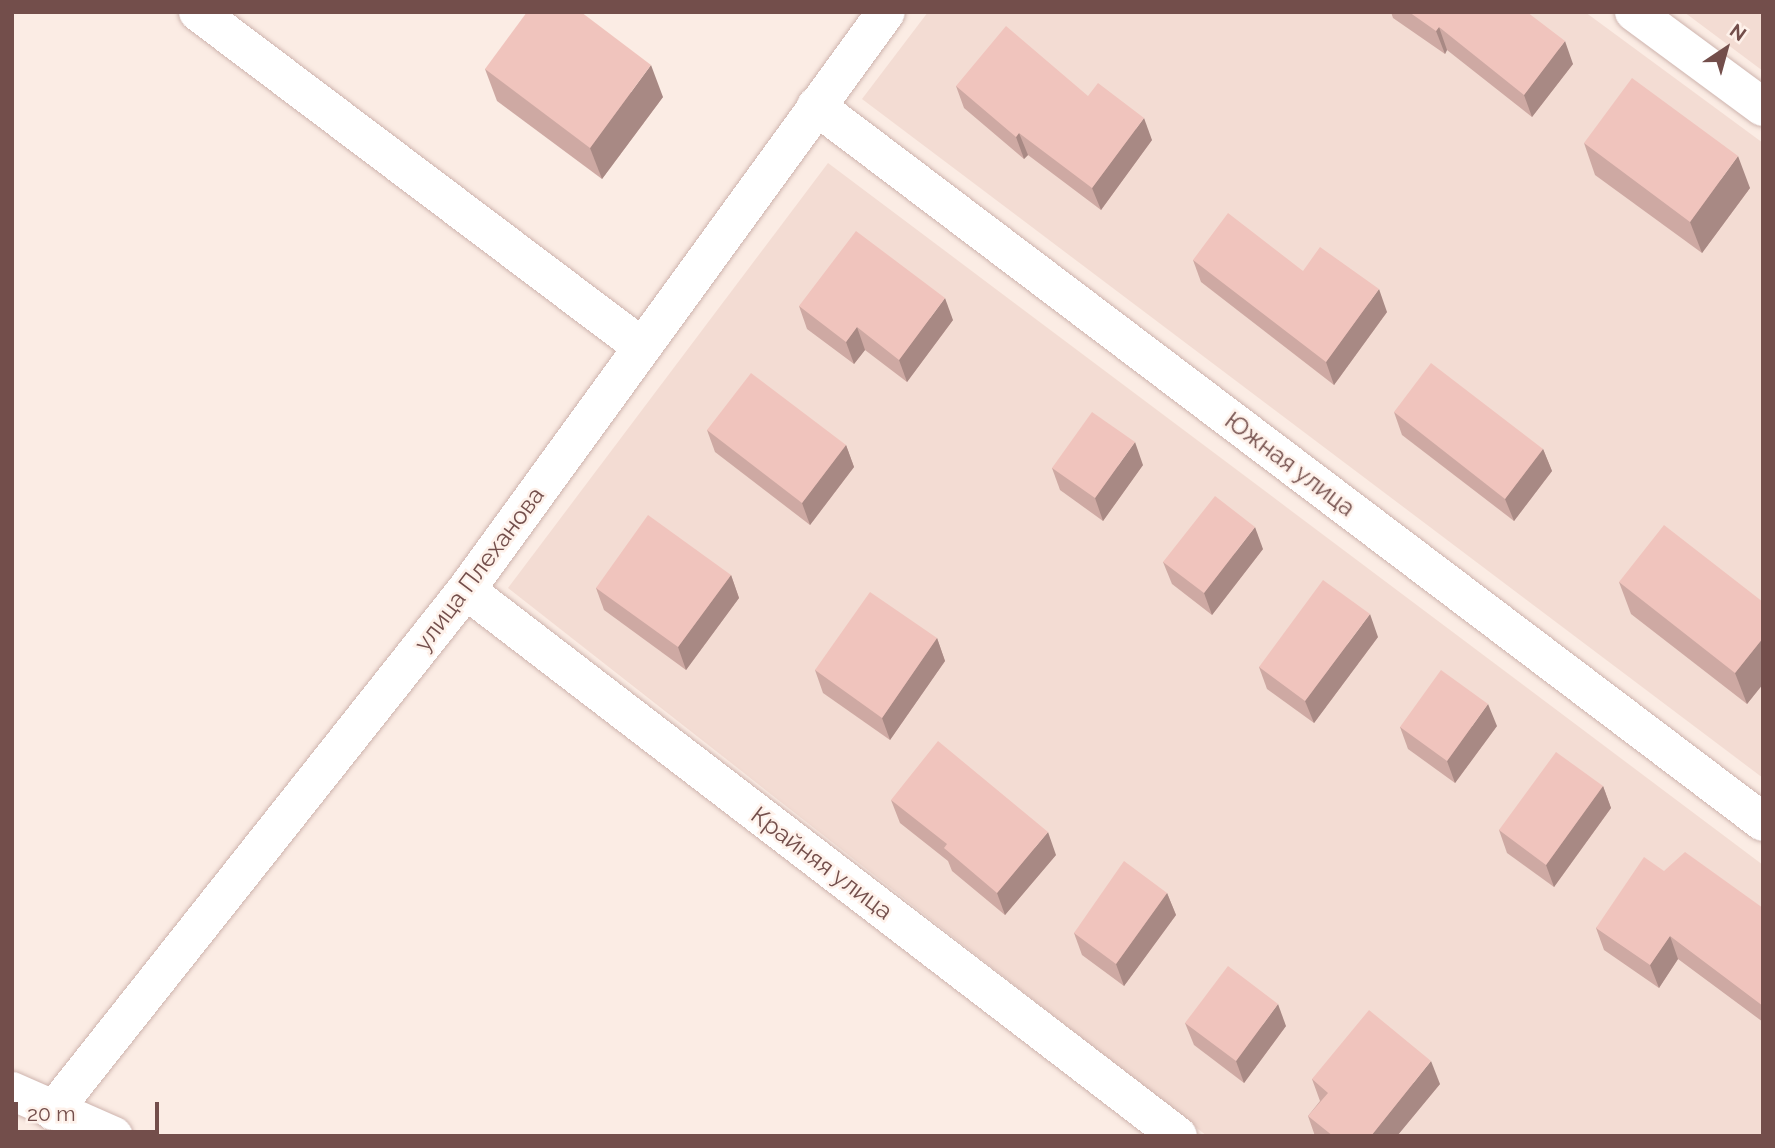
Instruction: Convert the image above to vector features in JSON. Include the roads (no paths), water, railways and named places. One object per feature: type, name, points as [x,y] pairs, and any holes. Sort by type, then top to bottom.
[{"type":"street","points":[[198,12],[240,24],[642,347]]},
{"type":"street","name":"улица Плеханова","points":[[53,1111],[466,590],[886,12]]},
{"type":"street","points":[[1634,12],[1763,107]]},
{"type":"street","name":"Южная улица","points":[[816,106],[1763,822]]},
{"type":"street","name":"Крайняя улица","points":[[466,590],[1178,1136]]},
{"type":"street","points":[[12,1091],[114,1136]]}]
